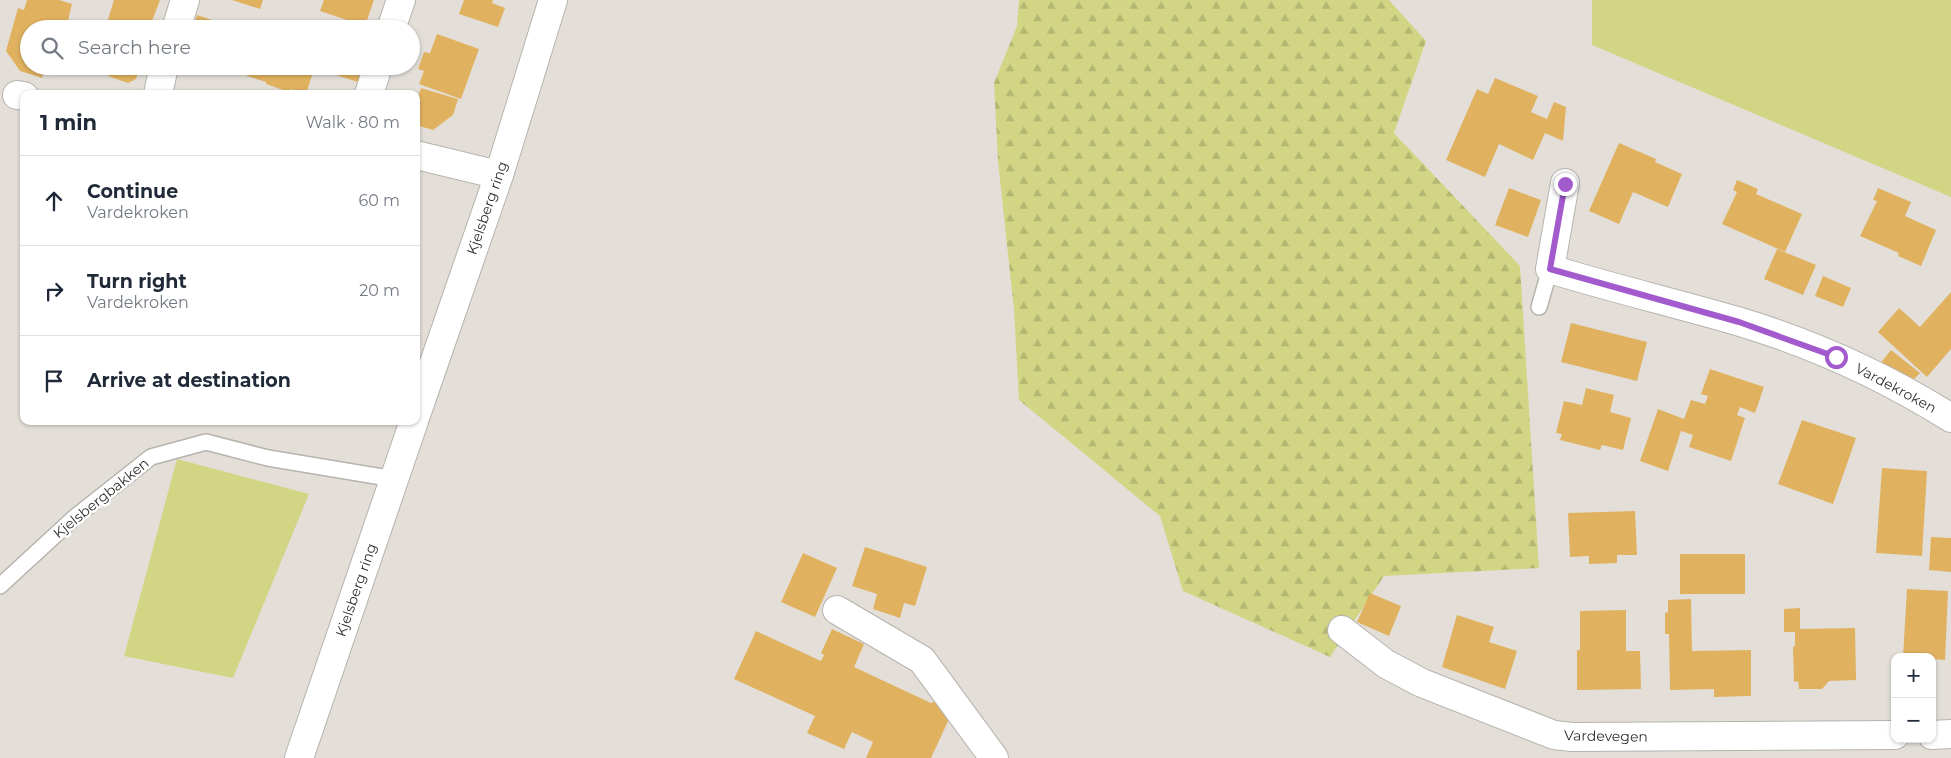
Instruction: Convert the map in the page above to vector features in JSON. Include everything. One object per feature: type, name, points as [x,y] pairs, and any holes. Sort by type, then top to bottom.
[{"type":"street","points":[[179,20],[185,0]]},
{"type":"street","points":[[394,20],[401,0]]},
{"type":"street","name":"Kjelsberg ring","points":[[420,403],[499,175],[553,0]]},
{"type":"street","points":[[159,90],[162,75]]},
{"type":"street","points":[[370,90],[375,75]]},
{"type":"street","points":[[420,156],[499,175]]},
{"type":"street","points":[[1550,269],[1565,184]]},
{"type":"street","name":"Vardekroken","points":[[1550,269],[1739,322],[1836,357],[1920,398],[1951,418]]},
{"type":"street","name":"Kjelsberg ring","points":[[299,758],[413,425]]},
{"type":"street","points":[[837,610],[922,660],[994,758]]},
{"type":"street","name":"Vardevegen","points":[[1342,630],[1386,664],[1422,683],[1554,735],[1699,748],[1891,735]]},
{"type":"street","points":[[1936,735],[1951,734]]},
{"type":"lane","points":[[1540,307],[1550,269]]},
{"type":"lane","name":"Kjelsbergbakken","points":[[0,586],[75,517],[151,457],[206,442],[268,458],[394,479]]},
{"type":"green space","points":[[1019,0],[1389,0],[1426,41],[1394,133],[1520,266],[1539,568],[1384,576],[1330,657],[1183,591],[1160,516],[1019,400],[1014,310],[998,161],[994,83],[1017,26]]},
{"type":"green space","points":[[1592,0],[1951,0],[1951,197],[1592,45]]},
{"type":"green space","points":[[177,459],[309,494],[233,678],[124,656]]},
{"type":"building","points":[[27,0],[59,0],[72,4],[68,20],[20,20],[20,71],[6,51],[18,8],[24,10]]},
{"type":"building","points":[[114,0],[160,0],[152,20],[108,20]]},
{"type":"building","points":[[232,0],[263,0],[260,9]]},
{"type":"building","points":[[324,0],[374,0],[367,20],[347,20],[320,11]]},
{"type":"building","points":[[464,0],[493,0],[492,3],[505,8],[498,27],[459,14]]},
{"type":"building","points":[[197,15],[212,20],[196,20]]},
{"type":"building","points":[[437,34],[479,49],[461,99],[419,84],[424,71],[420,70],[420,63],[424,52],[430,53]]},
{"type":"building","points":[[33,75],[43,75],[42,78]]},
{"type":"building","points":[[137,75],[136,79],[128,83],[108,76]]},
{"type":"building","points":[[312,75],[307,90],[283,90],[247,76]]},
{"type":"building","points":[[336,75],[364,75],[361,83]]},
{"type":"building","points":[[1495,78],[1538,96],[1531,112],[1547,119],[1554,102],[1566,107],[1563,141],[1545,133],[1533,160],[1499,144],[1485,177],[1446,160],[1477,89],[1488,94]]},
{"type":"building","points":[[421,88],[458,99],[453,115],[433,130],[420,126]]},
{"type":"building","points":[[1619,143],[1656,159],[1655,162],[1682,174],[1668,207],[1633,192],[1619,224],[1589,211]]},
{"type":"building","points":[[1737,180],[1758,189],[1756,194],[1802,214],[1785,252],[1722,224],[1737,192],[1733,190]]},
{"type":"building","points":[[1509,188],[1541,200],[1528,237],[1495,225]]},
{"type":"building","points":[[1878,188],[1911,202],[1905,216],[1936,230],[1921,266],[1898,256],[1899,253],[1860,236],[1877,201],[1873,200]]},
{"type":"building","points":[[1777,249],[1816,265],[1803,295],[1764,279]]},
{"type":"building","points":[[1823,276],[1851,288],[1843,307],[1815,296]]},
{"type":"building","points":[[1951,292],[1951,349],[1927,377],[1878,332],[1899,308],[1920,327]]},
{"type":"building","points":[[1571,323],[1647,342],[1637,381],[1561,362]]},
{"type":"building","points":[[1891,350],[1920,373],[1911,382],[1879,365]]},
{"type":"building","points":[[1710,369],[1764,387],[1755,413],[1740,407],[1737,415],[1745,418],[1731,461],[1689,447],[1693,435],[1681,431],[1668,471],[1640,461],[1658,409],[1684,419],[1691,400],[1705,404],[1708,396],[1701,394]]},
{"type":"building","points":[[1586,388],[1614,395],[1610,412],[1631,418],[1623,450],[1602,445],[1600,450],[1560,440],[1562,434],[1556,433],[1564,401],[1582,405]]},
{"type":"building","points":[[1802,420],[1856,438],[1833,504],[1778,484]]},
{"type":"building","points":[[1882,468],[1927,471],[1922,556],[1876,553]]},
{"type":"building","points":[[1635,511],[1637,555],[1617,555],[1617,563],[1589,564],[1589,556],[1570,557],[1568,513]]},
{"type":"building","points":[[1931,537],[1951,538],[1951,572],[1929,570]]},
{"type":"building","points":[[865,547],[927,567],[915,606],[904,603],[900,618],[873,609],[877,594],[852,586]]},
{"type":"building","points":[[803,553],[837,568],[815,617],[781,602]]},
{"type":"building","points":[[1680,554],[1745,554],[1745,594],[1680,594]]},
{"type":"building","points":[[1907,589],[1948,591],[1945,660],[1936,659],[1936,653],[1903,653]]},
{"type":"building","points":[[1370,593],[1401,606],[1389,636],[1357,622]]},
{"type":"building","points":[[1691,599],[1692,651],[1751,650],[1751,696],[1714,697],[1714,689],[1670,690],[1669,634],[1665,634],[1665,613],[1668,612],[1668,600]]},
{"type":"building","points":[[1800,608],[1800,629],[1855,628],[1856,680],[1829,681],[1822,689],[1799,689],[1798,681],[1794,682],[1793,647],[1795,646],[1795,632],[1784,632],[1784,609]]},
{"type":"building","points":[[1626,610],[1626,651],[1640,651],[1641,689],[1577,690],[1577,650],[1580,650],[1580,611]]},
{"type":"building","points":[[1457,615],[1494,627],[1489,642],[1517,651],[1505,689],[1442,667]]},
{"type":"building","points":[[832,629],[864,644],[854,667],[931,703],[935,701],[950,717],[931,758],[866,758],[873,742],[852,732],[844,749],[807,733],[815,716],[734,679],[756,631],[821,661],[824,655],[821,653]]},
{"type":"route","points":[[1565,184],[1550,269],[1739,322],[1836,357]]}]
